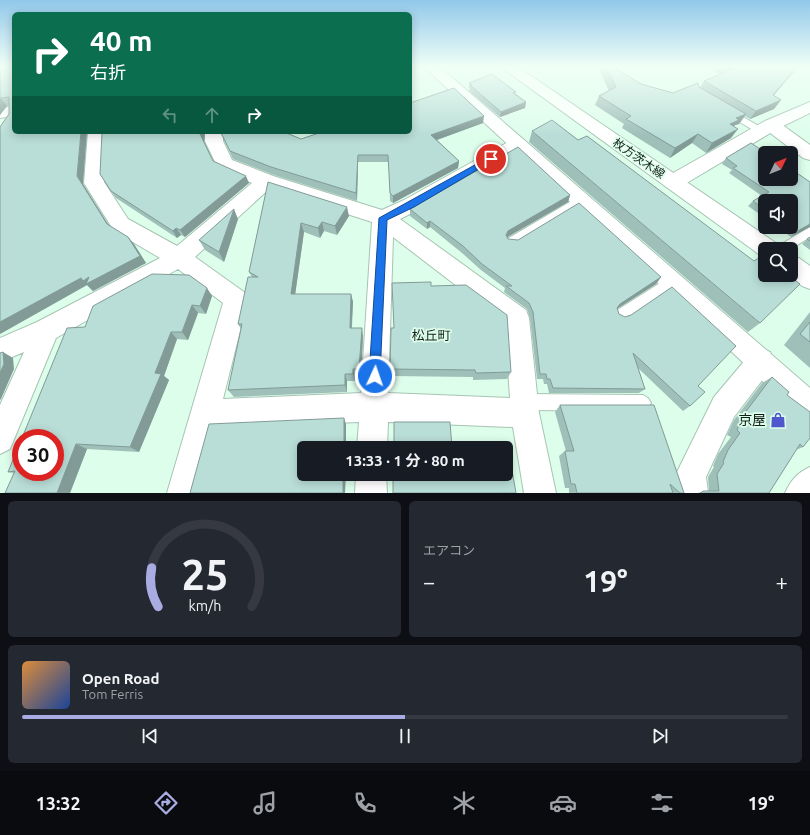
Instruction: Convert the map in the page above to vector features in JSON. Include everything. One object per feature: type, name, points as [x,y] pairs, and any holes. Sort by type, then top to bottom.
[{"type":"street","points":[[457,90],[761,361],[810,407]]},
{"type":"street","name":"枚方茨木線","points":[[542,90],[758,242]]},
{"type":"street","points":[[674,182],[766,128],[810,107]]},
{"type":"street","points":[[0,130],[9,112]]},
{"type":"street","points":[[766,128],[810,154]]},
{"type":"street","points":[[97,134],[94,183],[121,225],[179,258],[236,298],[183,493]]},
{"type":"street","points":[[214,134],[214,141],[225,164],[266,181],[383,218],[517,318],[524,408],[540,493]]},
{"type":"street","points":[[383,218],[412,205],[518,144]]},
{"type":"street","points":[[0,350],[46,330],[179,258],[266,181]]},
{"type":"street","points":[[372,441],[383,218]]},
{"type":"street","points":[[798,270],[810,279]]},
{"type":"street","points":[[0,440],[46,330]]},
{"type":"street","points":[[692,493],[690,476],[724,407],[761,361]]},
{"type":"street","points":[[204,414],[373,407],[524,408]]},
{"type":"street","points":[[371,481],[371,493]]},
{"type":"street","points":[[801,493],[810,483]]},
{"type":"lane","points":[[723,108],[766,128]]},
{"type":"lane","points":[[511,242],[580,200]]},
{"type":"lane","points":[[793,242],[810,231]]},
{"type":"lane","points":[[621,315],[671,281]]},
{"type":"lane","points":[[524,408],[643,403]]},
{"type":"building","points":[[0,90],[12,90],[12,134],[81,134],[77,176],[107,224],[128,237],[140,256],[86,284],[89,277],[83,281],[81,278],[0,322],[0,127],[9,114],[9,97],[0,99]]},
{"type":"building","points":[[448,90],[456,90],[484,116],[431,135],[459,161],[393,196],[390,193],[388,155],[358,155],[356,193],[271,167],[230,151],[222,134],[289,134],[301,139],[316,134],[412,134],[412,102]]},
{"type":"building","points":[[476,90],[513,90],[516,92],[513,93],[526,102],[501,112]]},
{"type":"building","points":[[610,90],[662,90],[673,93],[680,90],[704,90],[746,114],[736,118],[739,120],[730,124],[738,129],[712,143],[698,134],[675,148],[626,119],[631,116],[599,96]]},
{"type":"building","points":[[720,90],[777,90],[773,95],[781,100],[756,111]]},
{"type":"building","points":[[552,120],[578,140],[587,136],[754,261],[758,258],[758,282],[797,282],[800,284],[760,323],[532,131]]},
{"type":"building","points":[[102,134],[200,134],[213,161],[246,176],[180,230],[176,228],[173,231],[111,191],[100,174]]},
{"type":"building","points":[[751,143],[758,148],[758,185],[733,168],[737,166],[726,158]]},
{"type":"building","points":[[518,147],[570,195],[508,231],[506,235],[508,239],[518,240],[579,203],[661,277],[620,304],[617,308],[619,314],[625,317],[631,315],[672,287],[736,346],[698,386],[705,392],[690,406],[633,353],[645,389],[553,388],[550,379],[547,379],[546,374],[540,374],[533,312],[529,303],[506,286],[512,286],[482,264],[463,246],[430,221],[427,223],[410,209]]},
{"type":"building","points":[[798,174],[810,182],[810,224],[798,231],[798,194],[765,194],[769,192],[760,186],[798,186]]},
{"type":"building","points":[[268,182],[347,207],[335,226],[322,222],[318,228],[301,223],[291,294],[351,294],[350,328],[362,328],[359,369],[353,369],[353,374],[345,374],[345,385],[228,390],[242,324],[238,324],[248,277],[258,277],[249,272]]},
{"type":"building","points":[[758,198],[758,205],[753,201]]},
{"type":"building","points":[[234,209],[219,252],[199,240]]},
{"type":"building","points":[[152,274],[189,275],[207,288],[200,306],[192,305],[182,332],[171,332],[155,373],[161,374],[130,447],[76,444],[64,475],[64,429],[26,429],[67,328],[85,327],[93,306]]},
{"type":"building","points":[[431,282],[431,286],[466,285],[507,315],[511,372],[476,373],[475,370],[390,369],[391,328],[394,328],[392,283]]},
{"type":"building","points":[[810,322],[810,342],[800,334]]},
{"type":"building","points":[[3,352],[4,364],[0,373],[0,353]]},
{"type":"building","points":[[772,377],[789,392],[787,395],[810,412],[810,438],[803,447],[800,444],[769,493],[701,493],[703,491],[719,491],[717,474],[724,463],[723,462],[728,450],[740,433],[737,430],[744,414]]},
{"type":"building","points":[[560,405],[654,405],[684,493],[680,493],[670,484],[673,493],[577,493],[575,484],[571,484],[565,451],[574,451]]},
{"type":"building","points":[[344,418],[344,441],[297,441],[297,481],[343,481],[343,493],[190,493],[209,424]]},
{"type":"building","points":[[394,422],[450,422],[451,441],[394,441]]},
{"type":"building","points":[[12,462],[12,471],[8,472]]},
{"type":"building","points":[[513,476],[516,493],[393,493],[393,481],[513,481]]},
{"type":"building","points":[[12,478],[12,481],[62,481],[57,493],[5,493]]},
{"type":"place","name":"京屋","points":[[778,420]]},
{"type":"district","name":"松丘町","points":[[431,335]]},
{"type":"route","points":[[375,376],[383,218],[412,205],[491,159]]}]
